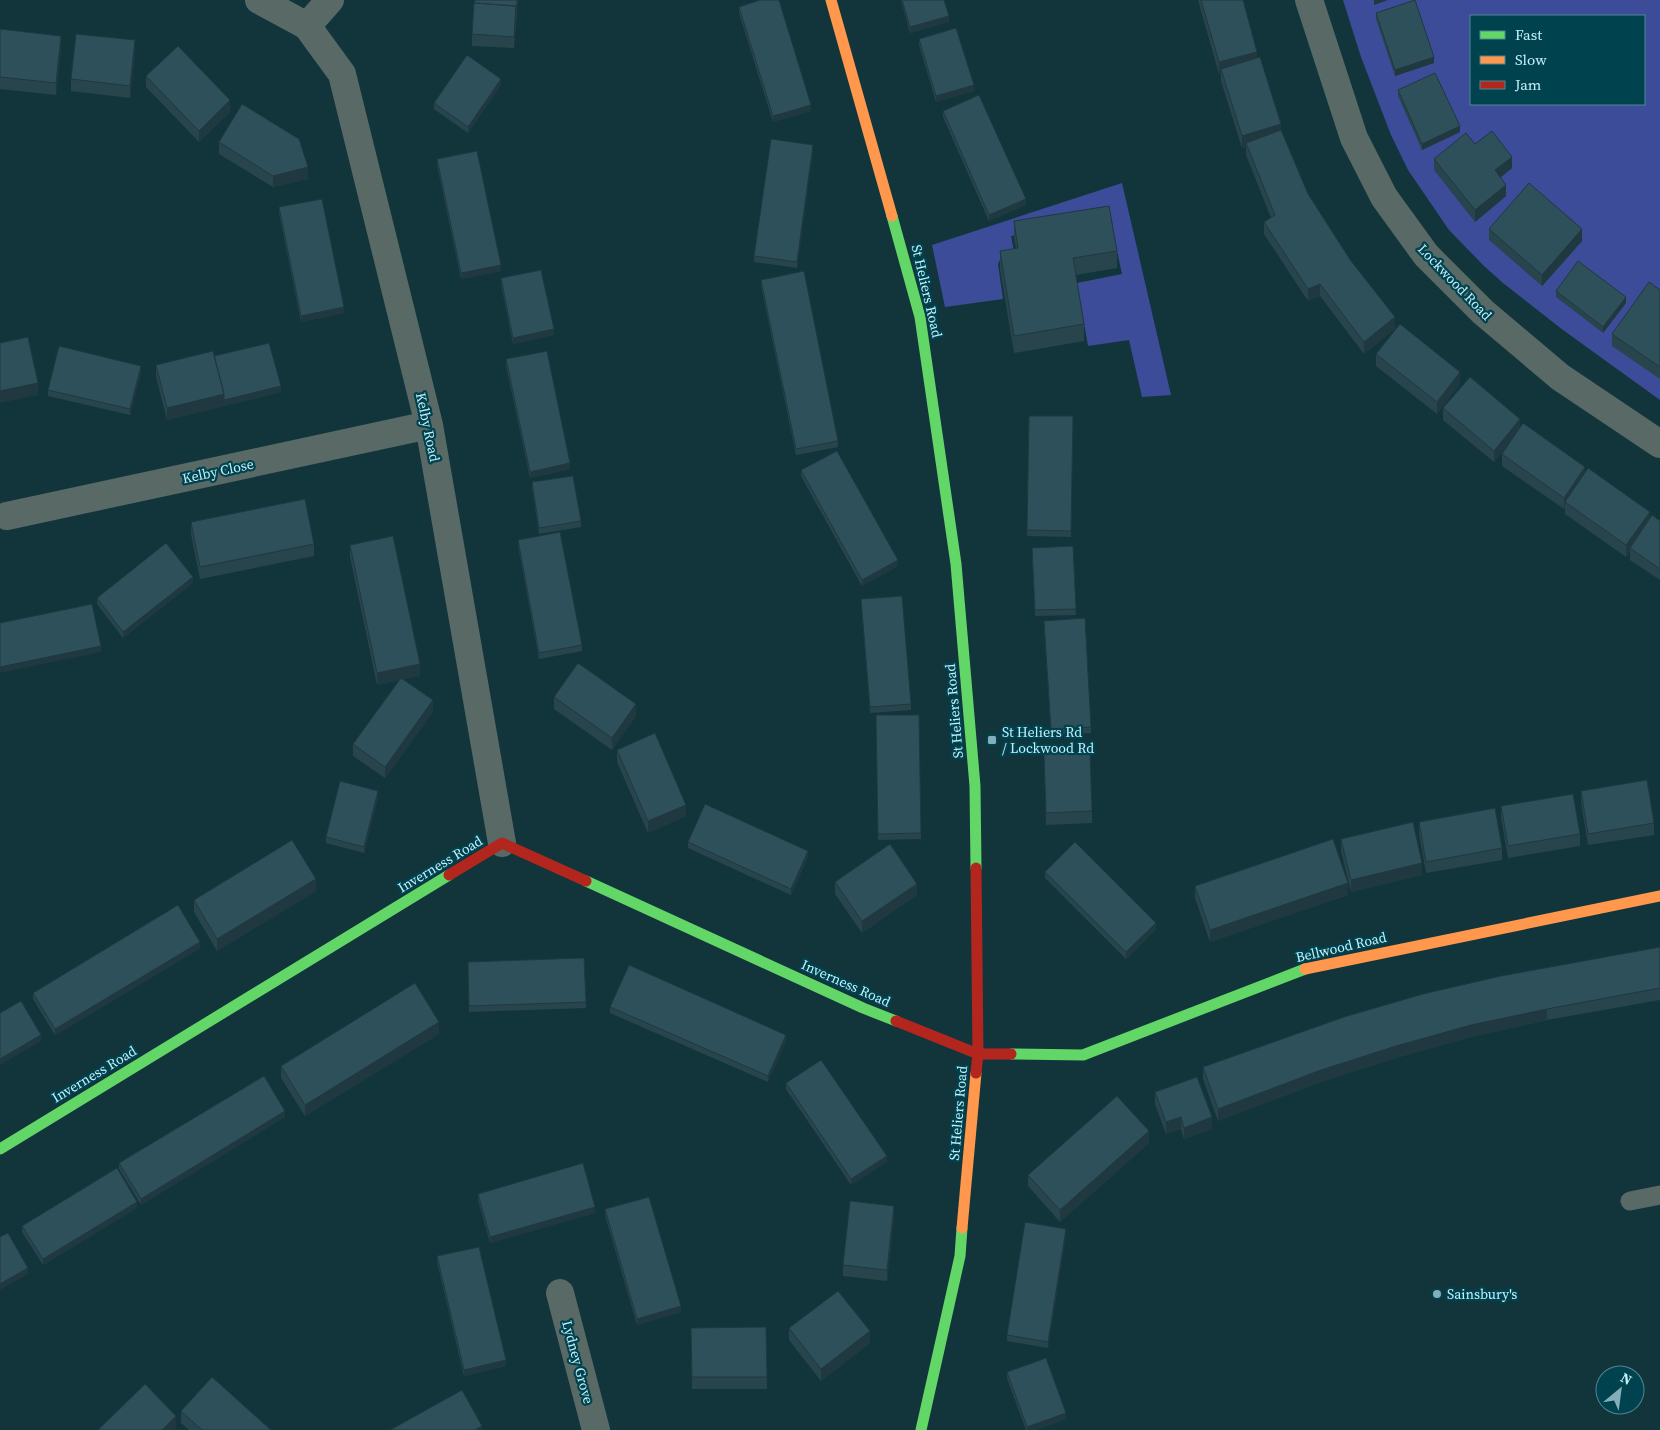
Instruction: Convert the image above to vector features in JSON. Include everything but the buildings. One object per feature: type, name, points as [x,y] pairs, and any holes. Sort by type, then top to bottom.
[{"type":"street","points":[[259,0],[306,26],[330,0]]},
{"type":"street","name":"St Heliers Road","points":[[831,0],[920,317],[956,564],[975,786],[978,1054],[960,1256],[921,1430]]},
{"type":"street","name":"Lockwood Road","points":[[1309,0],[1354,138],[1384,197],[1426,255],[1482,312],[1560,377],[1660,444]]},
{"type":"street","name":"Kelby Road","points":[[306,26],[342,74],[430,425],[502,843]]},
{"type":"street","name":"Kelby Close","points":[[7,516],[430,425]]},
{"type":"street","name":"Inverness Road","points":[[0,1149],[502,843],[863,1008],[978,1054]]},
{"type":"street","name":"Bellwood Road","points":[[978,1054],[1083,1055],[1302,970],[1660,896]]},
{"type":"street","name":"Lydney Grove","points":[[560,1293],[596,1430]]},
{"type":"lane","points":[[1630,1201],[1660,1195]]},
{"type":"shaded area","points":[[1343,0],[1660,0],[1660,400],[1563,330],[1484,266],[1449,230],[1408,170],[1391,135],[1361,57]]},
{"type":"shaded area","points":[[1122,183],[1171,395],[1142,397],[1129,340],[1088,346],[1077,283],[1122,274],[1110,218],[1011,236],[1015,256],[1000,260],[998,264],[1003,299],[945,307],[932,245]]},
{"type":"traffic: fast","points":[[892,216],[920,317],[956,564],[975,786],[976,868]]},
{"type":"traffic: fast","points":[[0,1149],[449,875]]},
{"type":"traffic: fast","points":[[586,881],[863,1008],[896,1021]]},
{"type":"traffic: fast","points":[[1011,1054],[1083,1055],[1305,969]]},
{"type":"traffic: fast","points":[[921,1430],[960,1256],[962,1228]]},
{"type":"traffic: slow","points":[[831,0],[892,216]]},
{"type":"traffic: slow","points":[[1305,969],[1660,896]]},
{"type":"traffic: slow","points":[[962,1228],[976,1073]]},
{"type":"traffic: jam","points":[[449,875],[502,843],[586,881]]},
{"type":"traffic: jam","points":[[976,868],[978,1054],[976,1073]]},
{"type":"traffic: jam","points":[[896,1021],[978,1054],[1011,1054]]},
{"type":"place","name":"St Heliers Rd / Lockwood Rd","points":[[992,740]]},
{"type":"place","name":"Sainsbury's","points":[[1437,1294]]}]
